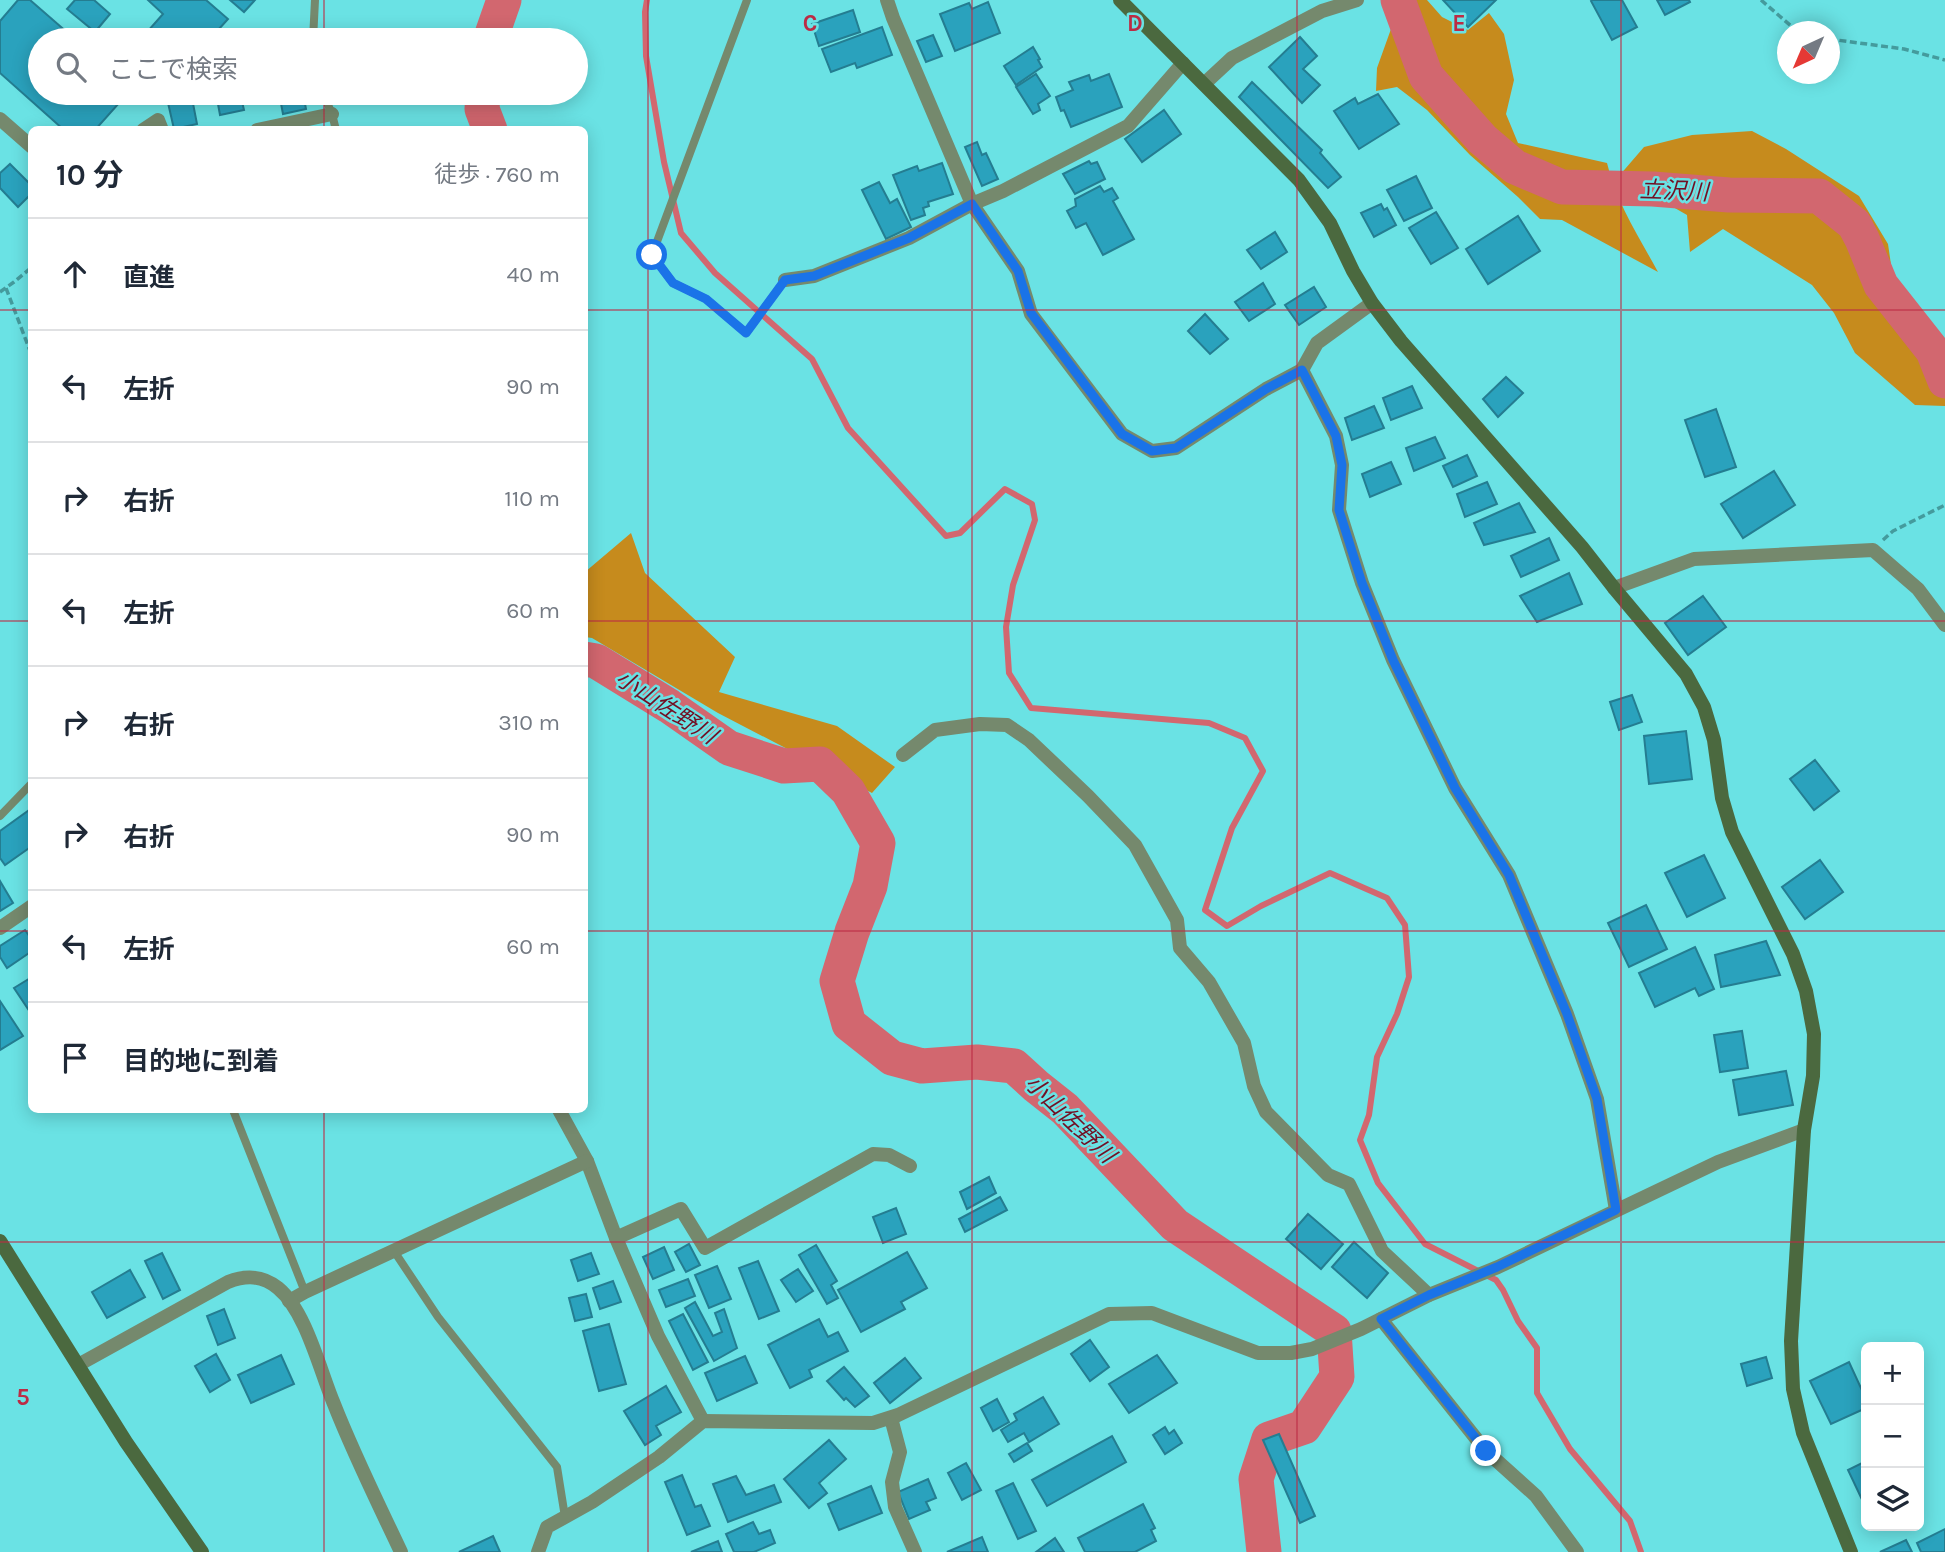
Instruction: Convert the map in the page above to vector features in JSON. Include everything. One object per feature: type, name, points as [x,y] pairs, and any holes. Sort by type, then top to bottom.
[{"type":"street","points":[[887,0],[972,204],[1018,271],[1031,313],[1122,434],[1152,451],[1176,448],[1266,389],[1302,370],[1317,342],[1372,303]]},
{"type":"street","points":[[1120,0],[1299,180],[1330,223],[1372,303],[1401,341],[1582,547],[1686,674],[1703,707],[1714,740],[1722,798],[1732,832],[1793,954],[1806,991],[1814,1034],[1813,1076],[1804,1130],[1791,1340],[1793,1389],[1803,1433],[1851,1552]]},
{"type":"street","points":[[1204,84],[1232,58],[1322,11],[1357,0]]},
{"type":"street","points":[[785,280],[814,276],[897,243],[1128,126],[1183,64]]},
{"type":"street","points":[[276,126],[332,114]]},
{"type":"street","points":[[0,119],[28,144]]},
{"type":"street","points":[[1302,370],[1336,436],[1342,465],[1339,510],[1362,583],[1393,660],[1455,788],[1509,875],[1567,1014],[1597,1099],[1616,1210]]},
{"type":"street","points":[[1614,589],[1695,559],[1873,550],[1918,589],[1945,625]]},
{"type":"street","points":[[903,755],[935,730],[980,724],[1007,725],[1029,740],[1088,796],[1135,845],[1177,920],[1180,948],[1209,982],[1244,1043],[1254,1086],[1266,1112],[1328,1175],[1349,1184],[1382,1251],[1429,1295]]},
{"type":"street","points":[[0,928],[28,909]]},
{"type":"street","points":[[561,1113],[587,1161],[658,1336],[703,1421]]},
{"type":"street","points":[[538,1552],[547,1527],[592,1502],[659,1457],[703,1421],[873,1423],[891,1418],[1109,1314],[1152,1313],[1258,1353],[1291,1353],[1312,1349],[1497,1267],[1718,1162],[1804,1130]]},
{"type":"street","points":[[616,1238],[681,1209],[705,1248],[873,1154],[889,1155],[910,1166]]},
{"type":"street","points":[[289,1301],[587,1161]]},
{"type":"street","points":[[0,1241],[126,1442],[202,1552]]},
{"type":"street","points":[[78,1366],[205,1294],[242,1277],[263,1278],[279,1289],[289,1301],[308,1333],[333,1404],[401,1552]]},
{"type":"street","points":[[1381,1319],[1486,1451],[1536,1496],[1577,1552]]},
{"type":"street","points":[[891,1418],[900,1452],[892,1482],[895,1507],[915,1552]]},
{"type":"lane","points":[[314,28],[315,0]]},
{"type":"lane","points":[[747,0],[652,255],[673,283],[706,299],[746,333],[785,280]]},
{"type":"lane","points":[[328,105],[335,126]]},
{"type":"lane","points":[[0,816],[28,787]]},
{"type":"lane","points":[[234,1113],[305,1292]]},
{"type":"lane","points":[[394,1251],[438,1317],[557,1467],[565,1517]]},
{"type":"path","points":[[1761,0],[1785,21]]},
{"type":"path","points":[[1840,40],[1904,49],[1945,60]]},
{"type":"path","points":[[0,292],[28,270]]},
{"type":"path","points":[[6,288],[28,346]]},
{"type":"path","points":[[1873,550],[1893,531],[1945,505]]},
{"type":"shaded area","points":[[1404,0],[1427,0],[1442,17],[1468,30],[1489,13],[1504,34],[1514,80],[1506,114],[1518,143],[1607,163],[1622,205],[1658,272],[1562,220],[1540,219],[1470,155],[1427,110],[1397,87],[1376,91],[1377,68],[1396,6]]},
{"type":"shaded area","points":[[1752,131],[1786,149],[1859,196],[1888,244],[1895,292],[1945,360],[1945,406],[1915,405],[1855,353],[1834,313],[1812,285],[1723,229],[1690,252],[1687,215],[1619,176],[1644,147],[1692,135]]},
{"type":"shaded area","points":[[631,533],[645,573],[735,657],[719,692],[837,726],[895,767],[872,793],[718,713],[588,637],[588,569]]},
{"type":"building","points":[[18,0],[30,0],[62,28],[28,28],[28,98],[0,73],[0,21]]},
{"type":"building","points":[[75,0],[94,0],[110,14],[98,28],[90,28],[67,9]]},
{"type":"building","points":[[148,0],[206,0],[228,19],[220,28],[151,28],[163,14]]},
{"type":"building","points":[[230,0],[255,0],[244,12]]},
{"type":"building","points":[[1443,0],[1496,0],[1468,27]]},
{"type":"building","points":[[1592,0],[1622,0],[1637,27],[1612,40]]},
{"type":"building","points":[[1657,0],[1689,0],[1690,2],[1665,15]]},
{"type":"building","points":[[988,2],[1000,33],[955,51],[940,14],[969,3],[972,9]]},
{"type":"building","points":[[853,10],[860,32],[819,46],[812,24]]},
{"type":"building","points":[[882,27],[892,55],[857,68],[855,63],[831,72],[822,49]]},
{"type":"building","points":[[933,35],[942,56],[926,62],[917,41]]},
{"type":"building","points":[[1300,37],[1317,56],[1303,69],[1320,85],[1302,103],[1269,67]]},
{"type":"building","points":[[1033,47],[1042,67],[1016,85],[1004,66]]},
{"type":"building","points":[[1036,74],[1050,96],[1038,104],[1040,110],[1033,114],[1016,87]]},
{"type":"building","points":[[1109,74],[1122,107],[1071,127],[1056,97],[1073,90],[1069,82],[1089,75],[1091,81]]},
{"type":"building","points":[[1252,82],[1322,150],[1320,153],[1341,177],[1328,188],[1239,97]]},
{"type":"building","points":[[1378,94],[1399,124],[1359,149],[1334,111],[1355,98],[1358,104]]},
{"type":"building","points":[[36,105],[117,105],[99,126],[60,126]]},
{"type":"building","points":[[169,105],[193,105],[197,124],[173,126]]},
{"type":"building","points":[[218,105],[243,105],[244,110],[220,115]]},
{"type":"building","points":[[281,105],[305,105],[306,109],[283,114]]},
{"type":"building","points":[[1164,110],[1181,134],[1142,162],[1125,139]]},
{"type":"building","points":[[977,142],[982,155],[986,153],[998,179],[982,186],[965,147]]},
{"type":"building","points":[[1089,161],[1091,164],[1097,162],[1105,179],[1075,194],[1063,174]]},
{"type":"building","points":[[942,163],[953,194],[928,202],[929,206],[923,208],[925,215],[911,220],[893,175],[917,166],[919,171]]},
{"type":"building","points":[[10,164],[28,182],[28,197],[18,207],[0,188],[0,173]]},
{"type":"building","points":[[1416,176],[1432,208],[1404,221],[1387,190]]},
{"type":"building","points":[[879,182],[890,203],[897,199],[911,227],[886,239],[862,190]]},
{"type":"building","points":[[1100,186],[1104,192],[1112,188],[1118,198],[1113,201],[1134,239],[1103,255],[1086,223],[1076,228],[1067,211],[1076,206],[1075,199]]},
{"type":"building","points":[[1381,204],[1384,210],[1387,208],[1396,225],[1374,237],[1361,213]]},
{"type":"building","points":[[1436,212],[1458,248],[1431,264],[1409,228]]},
{"type":"building","points":[[1518,216],[1540,251],[1488,284],[1466,249]]},
{"type":"building","points":[[1275,232],[1287,252],[1261,269],[1247,250]]},
{"type":"building","points":[[1263,283],[1275,304],[1249,321],[1235,302]]},
{"type":"building","points":[[1314,287],[1326,307],[1299,325],[1285,305]]},
{"type":"building","points":[[1205,314],[1228,339],[1210,354],[1188,331]]},
{"type":"building","points":[[1506,377],[1523,393],[1498,417],[1483,399]]},
{"type":"building","points":[[1412,386],[1422,408],[1391,420],[1383,398]]},
{"type":"building","points":[[1374,406],[1384,428],[1352,440],[1345,418]]},
{"type":"building","points":[[1716,409],[1736,467],[1705,477],[1685,420]]},
{"type":"building","points":[[1435,437],[1445,458],[1414,471],[1406,448]]},
{"type":"building","points":[[1467,455],[1477,476],[1453,487],[1443,466]]},
{"type":"building","points":[[1391,462],[1401,484],[1370,497],[1362,474]]},
{"type":"building","points":[[1774,471],[1795,505],[1743,538],[1721,504]]},
{"type":"building","points":[[1487,482],[1497,504],[1465,517],[1457,494]]},
{"type":"building","points":[[1519,503],[1535,532],[1484,545],[1474,523]]},
{"type":"building","points":[[1549,538],[1559,560],[1521,577],[1511,556]]},
{"type":"building","points":[[1569,573],[1582,604],[1537,622],[1520,596]]},
{"type":"building","points":[[1703,596],[1726,627],[1688,655],[1665,623]]},
{"type":"building","points":[[1632,695],[1642,722],[1619,730],[1610,702]]},
{"type":"building","points":[[1686,731],[1692,779],[1649,784],[1644,736]]},
{"type":"building","points":[[1815,760],[1839,791],[1814,810],[1790,779]]},
{"type":"building","points":[[28,811],[28,849],[5,865],[0,858],[0,831]]},
{"type":"building","points":[[1704,855],[1725,898],[1687,917],[1665,873]]},
{"type":"building","points":[[1820,860],[1843,892],[1805,919],[1782,887]]},
{"type":"building","points":[[0,881],[13,903],[0,911]]},
{"type":"building","points":[[1646,905],[1667,949],[1629,967],[1608,923]]},
{"type":"building","points":[[25,930],[28,934],[28,954],[7,968],[0,957],[0,946]]},
{"type":"building","points":[[1766,941],[1780,975],[1721,987],[1715,955]]},
{"type":"building","points":[[1695,947],[1714,989],[1699,996],[1695,988],[1655,1007],[1639,973]]},
{"type":"building","points":[[28,979],[28,1009],[14,988]]},
{"type":"building","points":[[0,1001],[23,1036],[0,1050]]},
{"type":"building","points":[[1742,1031],[1748,1068],[1720,1072],[1714,1035]]},
{"type":"building","points":[[1786,1071],[1793,1105],[1739,1115],[1733,1080]]},
{"type":"building","points":[[989,1177],[996,1193],[967,1209],[960,1192]]},
{"type":"building","points":[[1000,1197],[1007,1210],[965,1232],[959,1219]]},
{"type":"building","points":[[896,1208],[906,1234],[883,1243],[873,1217]]},
{"type":"building","points":[[1308,1214],[1343,1244],[1321,1269],[1286,1239]]},
{"type":"building","points":[[1354,1242],[1388,1273],[1367,1298],[1332,1267]]},
{"type":"building","points":[[689,1244],[700,1265],[686,1272],[675,1252]]},
{"type":"building","points":[[816,1245],[837,1281],[831,1285],[838,1298],[827,1304],[799,1255]]},
{"type":"building","points":[[664,1247],[674,1270],[653,1279],[643,1257]]},
{"type":"building","points":[[907,1252],[927,1288],[901,1302],[905,1309],[861,1332],[838,1290]]},
{"type":"building","points":[[162,1253],[180,1290],[163,1299],[145,1261]]},
{"type":"building","points":[[591,1253],[599,1274],[578,1281],[571,1260]]},
{"type":"building","points":[[758,1261],[779,1311],[759,1319],[739,1268]]},
{"type":"building","points":[[717,1266],[731,1299],[709,1308],[695,1275]]},
{"type":"building","points":[[798,1269],[813,1291],[796,1302],[781,1280]]},
{"type":"building","points":[[130,1270],[145,1297],[107,1318],[92,1292]]},
{"type":"building","points":[[688,1279],[695,1296],[666,1307],[659,1290]]},
{"type":"building","points":[[613,1281],[621,1302],[600,1309],[593,1288]]},
{"type":"building","points":[[586,1294],[592,1317],[575,1321],[569,1298]]},
{"type":"building","points":[[695,1302],[713,1336],[722,1332],[715,1313],[724,1309],[737,1348],[714,1361],[685,1308]]},
{"type":"building","points":[[224,1309],[235,1338],[218,1345],[207,1316]]},
{"type":"building","points":[[683,1314],[708,1362],[693,1370],[669,1321]]},
{"type":"building","points":[[819,1319],[828,1337],[838,1332],[848,1351],[809,1370],[812,1377],[790,1388],[768,1345]]},
{"type":"building","points":[[609,1324],[626,1384],[599,1391],[583,1331]]},
{"type":"building","points":[[1090,1340],[1109,1367],[1090,1381],[1071,1354]]},
{"type":"building","points":[[216,1354],[230,1380],[210,1392],[195,1366]]},
{"type":"building","points":[[281,1355],[294,1384],[251,1403],[238,1375]]},
{"type":"building","points":[[1157,1355],[1177,1383],[1129,1413],[1109,1384]]},
{"type":"building","points":[[745,1356],[757,1383],[717,1401],[705,1373]]},
{"type":"building","points":[[1766,1357],[1772,1378],[1747,1386],[1741,1364]]},
{"type":"building","points":[[905,1358],[921,1378],[890,1403],[874,1383]]},
{"type":"building","points":[[1849,1362],[1861,1388],[1861,1410],[1831,1424],[1810,1381]]},
{"type":"building","points":[[844,1367],[869,1396],[855,1407],[846,1398],[844,1400],[827,1381]]},
{"type":"building","points":[[666,1386],[681,1412],[656,1426],[661,1435],[645,1445],[624,1411]]},
{"type":"building","points":[[1043,1397],[1059,1424],[1029,1442],[1024,1433],[1008,1442],[1001,1430],[1017,1420],[1014,1414]]},
{"type":"building","points":[[997,1399],[1009,1422],[993,1431],[981,1408]]},
{"type":"building","points":[[1165,1427],[1169,1434],[1174,1430],[1182,1443],[1165,1454],[1153,1435]]},
{"type":"building","points":[[1279,1434],[1315,1516],[1300,1523],[1263,1440]]},
{"type":"building","points":[[1112,1436],[1126,1462],[1047,1506],[1032,1480]]},
{"type":"building","points":[[829,1440],[846,1459],[819,1483],[827,1493],[809,1508],[784,1479]]},
{"type":"building","points":[[1027,1443],[1032,1451],[1014,1462],[1009,1454]]},
{"type":"building","points":[[966,1463],[981,1490],[962,1500],[948,1473]]},
{"type":"building","points":[[1861,1464],[1861,1497],[1848,1470]]},
{"type":"building","points":[[682,1475],[695,1507],[701,1505],[710,1526],[687,1535],[665,1482]]},
{"type":"building","points":[[736,1476],[746,1495],[774,1485],[781,1502],[728,1522],[713,1484]]},
{"type":"building","points":[[928,1479],[936,1498],[926,1502],[930,1510],[909,1519],[898,1492]]},
{"type":"building","points":[[1013,1483],[1036,1531],[1018,1539],[996,1491]]},
{"type":"building","points":[[871,1486],[882,1513],[839,1530],[828,1504]]},
{"type":"building","points":[[1143,1504],[1155,1528],[1151,1530],[1156,1541],[1135,1552],[1085,1552],[1078,1538]]},
{"type":"building","points":[[753,1522],[759,1534],[770,1530],[775,1543],[754,1552],[734,1552],[726,1534]]},
{"type":"building","points":[[1945,1529],[1945,1552],[1921,1552],[1917,1543]]},
{"type":"building","points":[[493,1536],[500,1552],[459,1552]]},
{"type":"building","points":[[982,1537],[988,1552],[947,1552]]},
{"type":"building","points":[[1055,1538],[1064,1552],[1036,1552]]},
{"type":"building","points":[[1906,1540],[1912,1552],[1880,1552]]},
{"type":"building","points":[[718,1541],[722,1552],[691,1552]]},
{"type":"waterway","name":"小山佐野川","points":[[494,28],[504,0]]},
{"type":"waterway","points":[[647,0],[646,56],[664,162],[681,233],[715,273],[812,359],[848,428],[946,536],[960,533],[1005,489],[1032,504],[1035,520],[1013,585],[1006,627],[1009,673],[1031,708],[1209,723],[1245,738],[1263,771],[1232,828],[1205,910],[1227,926],[1261,906],[1330,873],[1387,898],[1405,925],[1409,977],[1397,1014],[1377,1057],[1369,1115],[1360,1140],[1378,1183],[1425,1244],[1496,1280],[1503,1290],[1518,1321],[1537,1348],[1537,1393],[1570,1449],[1630,1521],[1641,1552]]},
{"type":"waterway","name":"立沢川","points":[[1398,0],[1426,76],[1482,139],[1515,167],[1562,187],[1653,189],[1729,195],[1819,196],[1854,224],[1881,285],[1933,351],[1945,381]]},
{"type":"waterway","name":"小山佐野川","points":[[482,105],[488,126]]},
{"type":"waterway","name":"小山佐野川","points":[[588,660],[596,661],[669,706],[729,748],[784,766],[820,764],[848,791],[878,843],[870,886],[837,981],[849,1024],[892,1058],[922,1066],[977,1062],[1014,1066],[1065,1109],[1175,1225],[1334,1331],[1337,1377],[1304,1427],[1269,1439],[1256,1479],[1264,1552]]},
{"type":"route","points":[[652,255],[673,283],[706,299],[746,333],[785,280],[814,276],[909,238],[972,204],[1018,271],[1031,313],[1122,434],[1152,451],[1176,448],[1266,389],[1302,370],[1336,436],[1342,465],[1339,510],[1362,583],[1393,660],[1455,788],[1509,875],[1567,1014],[1597,1099],[1616,1210],[1381,1319],[1486,1451]]}]
